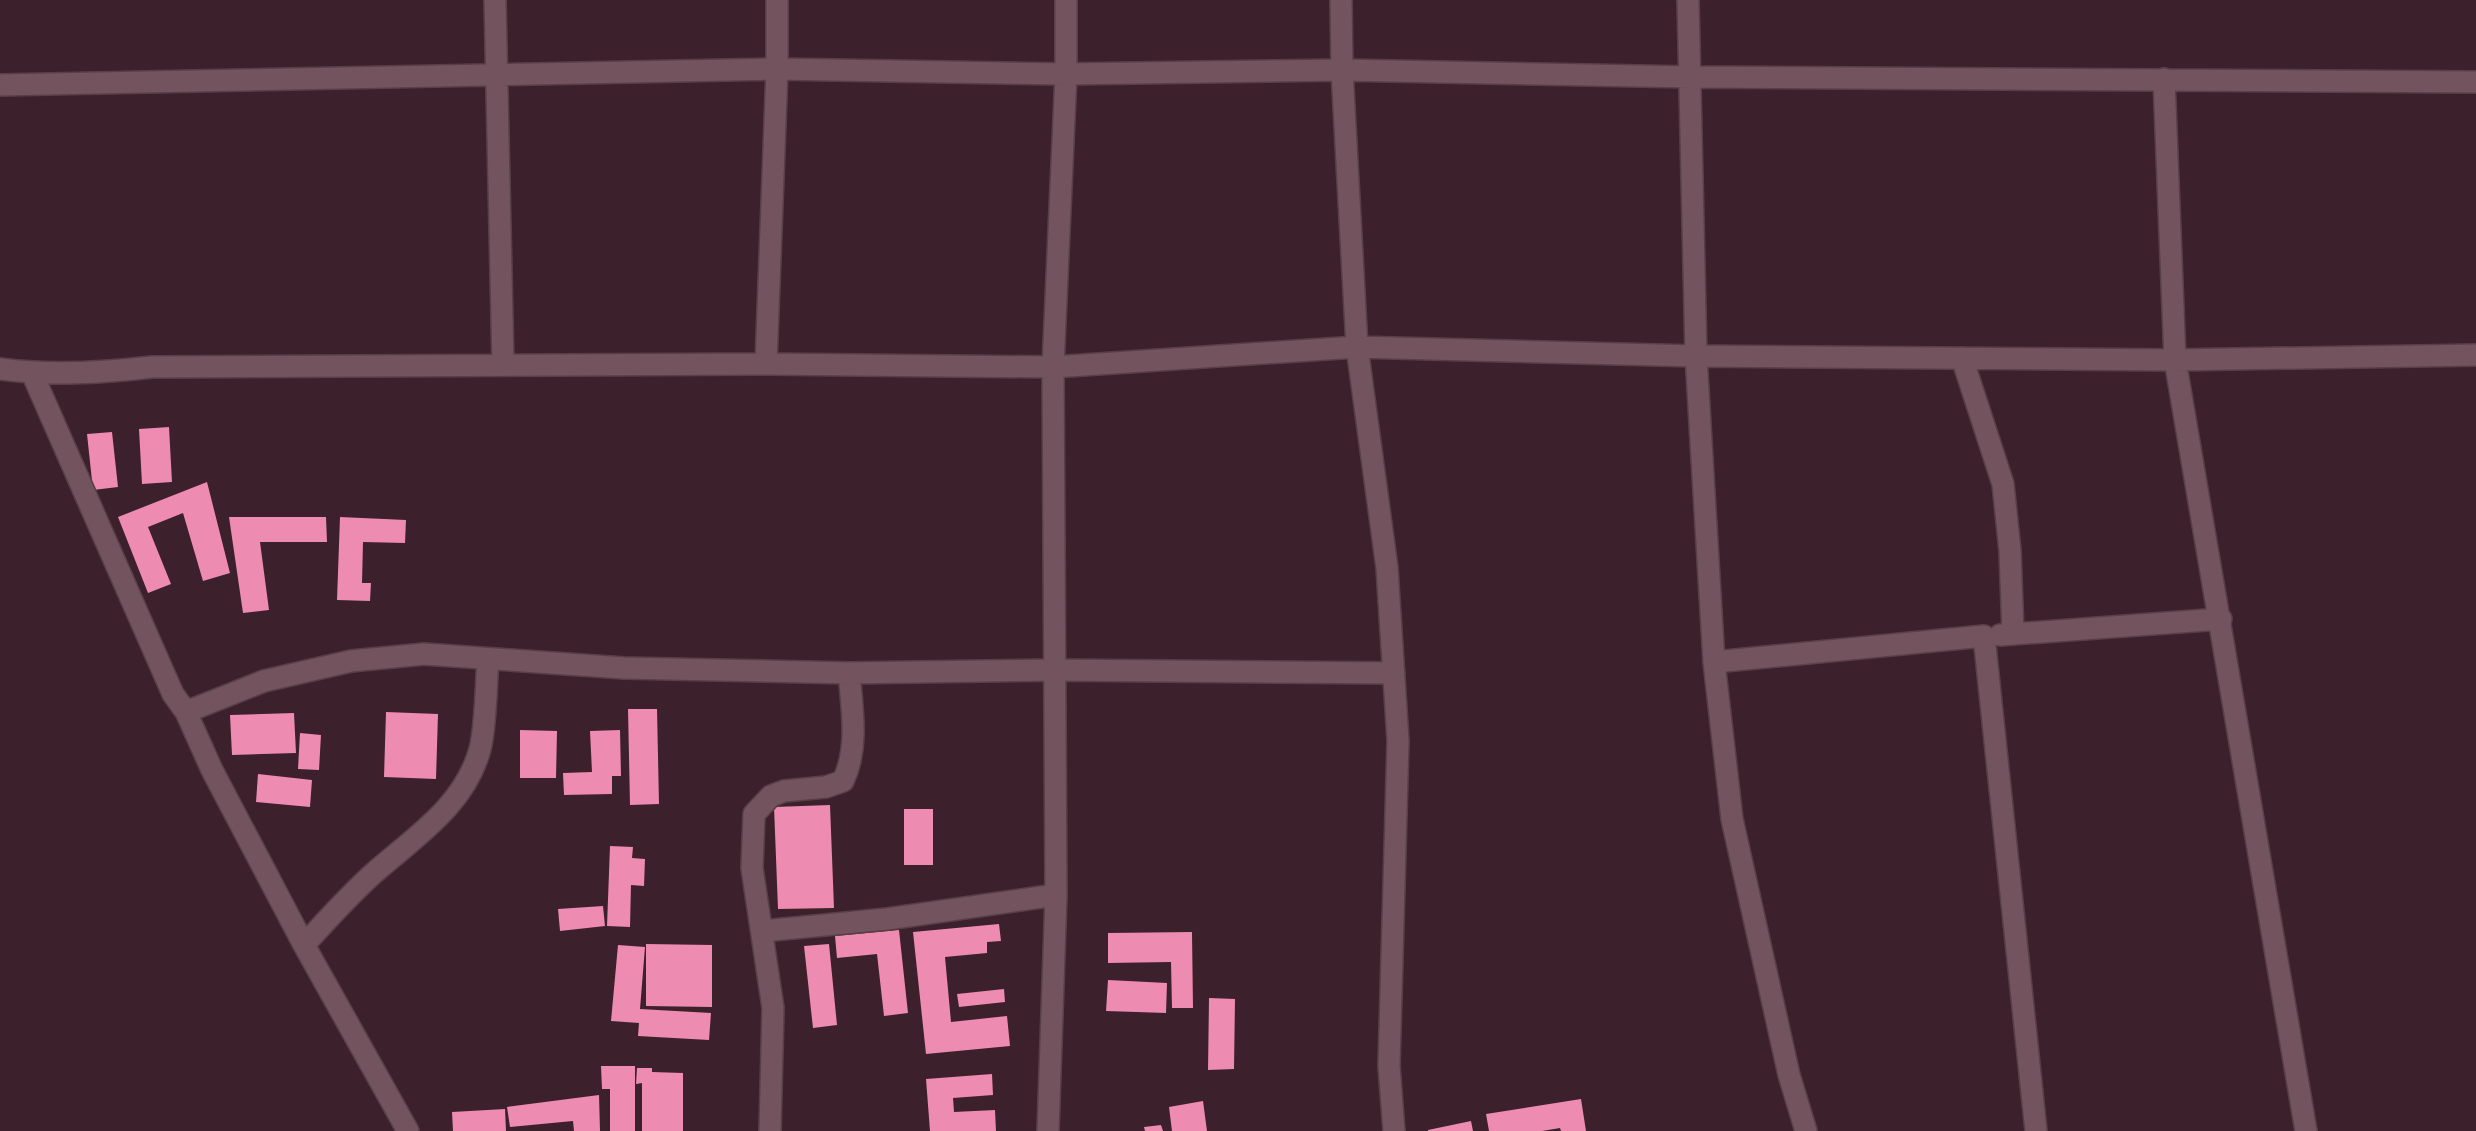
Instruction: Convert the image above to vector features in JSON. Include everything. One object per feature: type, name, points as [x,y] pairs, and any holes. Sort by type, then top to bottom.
[{"type":"street","points":[[495,0],[503,365]]},
{"type":"street","points":[[766,364],[777,0]]},
{"type":"street","points":[[1048,1131],[1056,895],[1053,368],[1066,74],[1066,0]]},
{"type":"street","points":[[1341,0],[1342,71],[1357,347],[1387,568],[1398,741],[1389,1066],[1394,1131]]},
{"type":"street","points":[[1688,0],[1696,356],[1714,662],[1732,819],[1790,1075],[1806,1131]]},
{"type":"street","points":[[0,85],[777,69],[1066,74],[1342,71],[1690,77],[2476,82]]},
{"type":"street","points":[[2164,79],[2175,359],[2306,1131]]},
{"type":"street","points":[[0,369],[32,373],[107,372],[152,367],[766,364],[1053,368],[1357,347],[1696,356],[1962,358],[2175,359],[2476,355]]},
{"type":"street","points":[[1962,358],[2003,484],[2010,551],[2013,634]]},
{"type":"street","points":[[32,373],[173,694],[186,712],[212,769],[304,945],[408,1131]]},
{"type":"street","points":[[1714,662],[1984,636],[2221,619]]},
{"type":"street","points":[[1984,636],[2036,1131]]},
{"type":"street","points":[[186,712],[264,681],[351,661],[424,654],[624,668],[849,673],[1055,670],[1394,673]]},
{"type":"street","points":[[304,945],[374,872],[413,842],[454,802],[470,776],[481,748],[488,659]]},
{"type":"street","points":[[770,1131],[773,1008],[752,868],[754,814],[771,796],[784,791],[843,781],[850,766],[853,724],[849,673]]},
{"type":"street","points":[[762,931],[887,919],[1056,895]]},
{"type":"building","points":[[169,427],[172,482],[142,484],[139,429]]},
{"type":"building","points":[[112,432],[118,487],[93,490],[87,434]]},
{"type":"building","points":[[207,482],[230,573],[203,581],[183,513],[148,527],[171,584],[148,593],[118,517]]},
{"type":"building","points":[[229,517],[326,517],[327,542],[260,542],[269,610],[243,613]]},
{"type":"building","points":[[340,517],[406,520],[405,543],[363,542],[362,583],[371,583],[370,601],[337,600]]},
{"type":"building","points":[[628,709],[657,709],[659,804],[630,805]]},
{"type":"building","points":[[386,712],[438,714],[436,779],[384,777]]},
{"type":"building","points":[[294,713],[296,753],[232,755],[230,715]]},
{"type":"building","points":[[520,730],[557,731],[556,778],[520,778]]},
{"type":"building","points":[[620,730],[621,776],[612,776],[612,794],[564,795],[563,773],[592,772],[590,731]]},
{"type":"building","points":[[300,733],[321,735],[319,770],[298,769]]},
{"type":"building","points":[[258,774],[312,780],[310,807],[256,802]]},
{"type":"building","points":[[830,805],[834,908],[778,909],[774,807]]},
{"type":"building","points":[[904,809],[933,809],[933,865],[904,865]]},
{"type":"building","points":[[610,846],[633,847],[632,858],[645,859],[644,886],[631,885],[630,927],[607,926]]},
{"type":"building","points":[[603,906],[605,926],[560,931],[558,909]]},
{"type":"building","points":[[999,924],[1001,941],[987,942],[987,953],[945,957],[951,1022],[1007,1016],[1010,1046],[926,1054],[913,932]]},
{"type":"building","points":[[899,930],[908,1013],[884,1016],[877,954],[837,958],[835,936]]},
{"type":"building","points":[[1192,932],[1193,1008],[1172,1008],[1171,962],[1108,963],[1108,933]]},
{"type":"building","points":[[646,944],[712,945],[712,1007],[646,1006]]},
{"type":"building","points":[[829,944],[837,1025],[813,1028],[804,946]]},
{"type":"building","points":[[618,945],[645,947],[640,1009],[711,1013],[709,1040],[638,1036],[639,1023],[611,1021]]},
{"type":"building","points":[[1108,980],[1167,983],[1166,1013],[1106,1011]]},
{"type":"building","points":[[1004,989],[1005,1002],[959,1007],[957,994]]},
{"type":"building","points":[[1209,998],[1235,999],[1234,1069],[1208,1070]]},
{"type":"building","points":[[601,1066],[635,1066],[635,1131],[610,1131],[610,1089],[602,1089]]},
{"type":"building","points":[[637,1068],[652,1068],[652,1072],[683,1073],[683,1131],[642,1131],[642,1083],[636,1084]]},
{"type":"building","points":[[992,1074],[993,1095],[953,1098],[954,1112],[995,1110],[996,1131],[930,1131],[926,1079]]},
{"type":"building","points":[[599,1095],[600,1131],[574,1131],[573,1121],[510,1127],[507,1107]]},
{"type":"building","points":[[1581,1099],[1586,1131],[1561,1131],[1560,1128],[1542,1131],[1489,1131],[1486,1114]]},
{"type":"building","points":[[1203,1101],[1207,1131],[1172,1131],[1169,1107]]},
{"type":"building","points":[[505,1109],[506,1131],[453,1131],[452,1112]]},
{"type":"building","points":[[1471,1121],[1473,1131],[1428,1131],[1428,1130]]},
{"type":"building","points":[[1161,1125],[1163,1131],[1145,1131],[1144,1127]]}]
